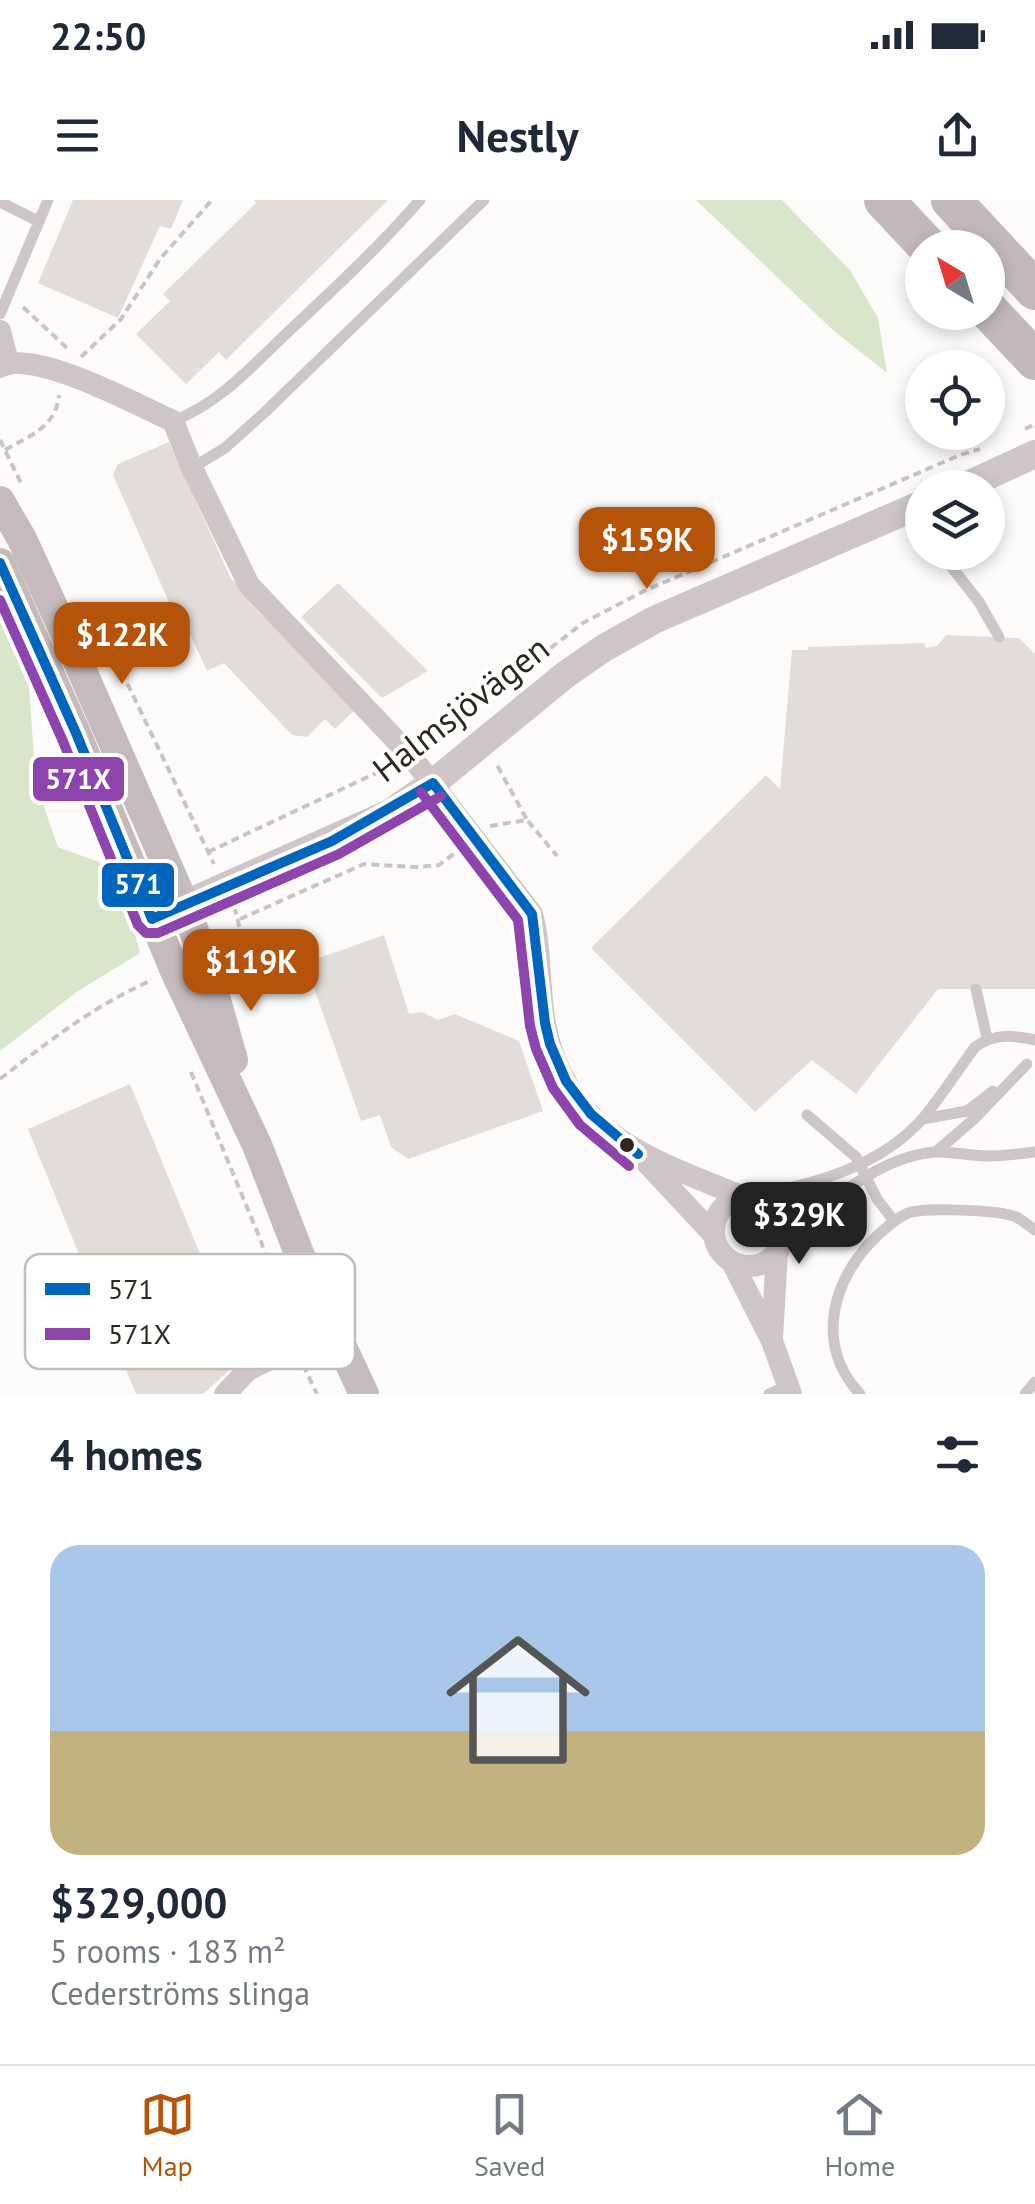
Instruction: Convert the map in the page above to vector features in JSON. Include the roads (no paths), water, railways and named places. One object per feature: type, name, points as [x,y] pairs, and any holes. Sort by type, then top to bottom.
[{"type":"highway","points":[[884,200],[912,230]]},
{"type":"highway","points":[[951,200],[1035,290]]},
{"type":"highway","points":[[1005,328],[1035,360]]},
{"type":"main road","points":[[0,501],[76,657],[184,904],[205,960],[256,1144]]},
{"type":"main road","points":[[0,563],[76,732],[152,918],[256,1144],[299,1254]]},
{"type":"main road","points":[[352,1369],[364,1394]]},
{"type":"street","points":[[0,331],[4,365],[47,366],[65,384],[173,421],[249,586],[433,783],[532,914],[546,1028],[564,1078],[591,1116],[638,1154],[713,1234],[717,1246],[732,1262],[772,1341],[782,1391]]},
{"type":"street","points":[[1000,470],[1035,454]]},
{"type":"street","name":"Halmsjövägen","points":[[152,918],[374,822],[433,783],[565,675],[654,620],[905,521]]},
{"type":"street","points":[[638,1154],[769,1201],[779,1212],[784,1226],[772,1341]]},
{"type":"street","points":[[713,1234],[720,1210],[748,1196]]},
{"type":"street","points":[[732,1262],[754,1266],[766,1262],[780,1248]]},
{"type":"street","points":[[226,1394],[250,1369]]},
{"type":"lane","points":[[0,314],[48,200]]},
{"type":"lane","points":[[173,421],[192,414],[235,382],[360,265],[420,200]]},
{"type":"lane","points":[[192,468],[225,448],[264,413],[484,200]]},
{"type":"lane","points":[[0,202],[38,221]]},
{"type":"lane","points":[[954,570],[980,602],[999,637]]},
{"type":"lane","points":[[976,989],[988,1038]]},
{"type":"lane","points":[[748,1196],[814,1184],[860,1164],[896,1142],[922,1119],[976,1047],[988,1038],[1011,1035],[1035,1040]]},
{"type":"lane","points":[[922,1119],[968,1112],[1027,1064],[976,1118],[936,1152]]},
{"type":"lane","points":[[807,1116],[856,1157],[877,1199],[894,1220]]},
{"type":"lane","points":[[780,1248],[824,1205],[912,1156],[936,1152],[988,1156],[1035,1152]]},
{"type":"lane","points":[[860,1394],[838,1355],[832,1312],[843,1278],[863,1249],[894,1220],[912,1211],[1014,1215],[1035,1230]]},
{"type":"lane","points":[[1025,1394],[1035,1382]]}]
